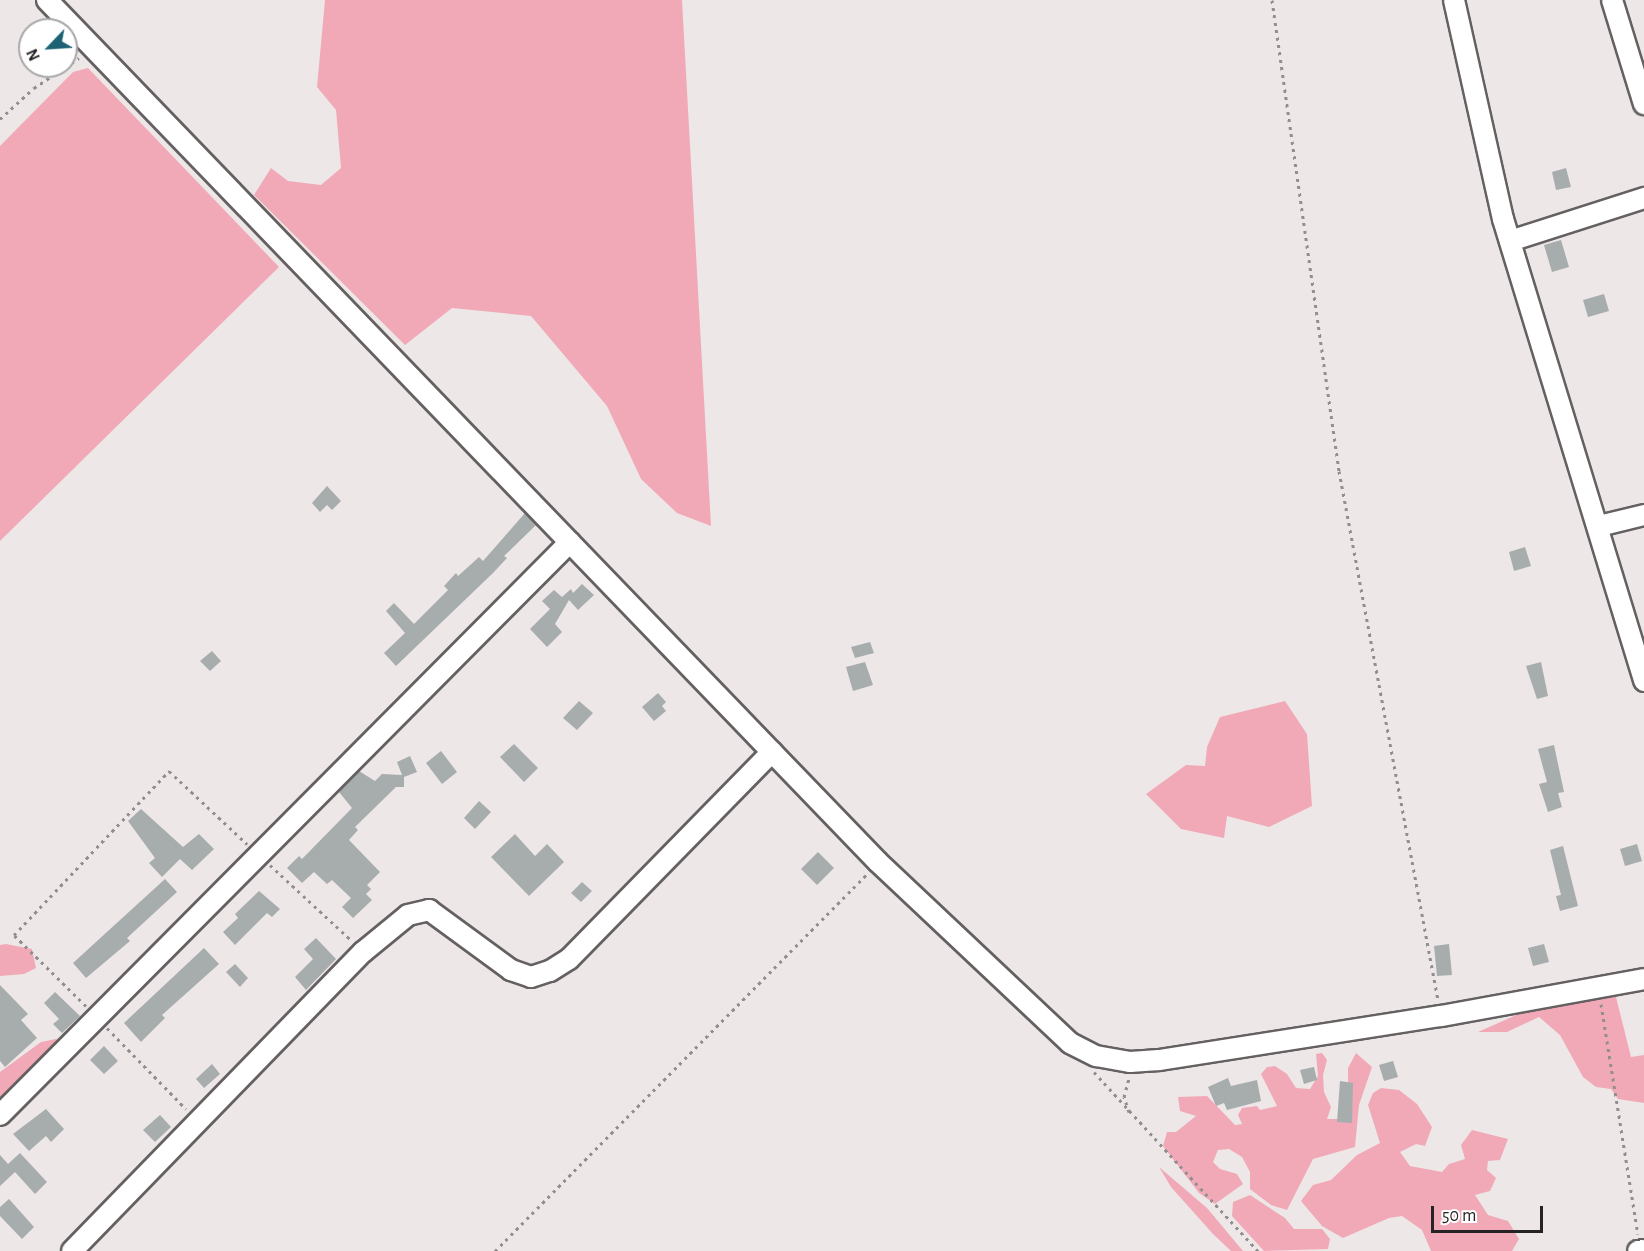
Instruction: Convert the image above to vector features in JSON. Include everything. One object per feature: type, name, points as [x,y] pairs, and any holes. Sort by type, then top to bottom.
[{"type":"street","points":[[47,0],[878,862],[1070,1043],[1096,1056],[1144,1061],[1441,1016],[1644,979]]},
{"type":"street","points":[[1454,0],[1510,241],[1599,526],[1644,681]]},
{"type":"street","points":[[1612,0],[1644,104]]},
{"type":"street","points":[[1510,241],[1644,198]]},
{"type":"street","points":[[1599,526],[1644,515]]},
{"type":"street","points":[[0,1115],[570,542]]},
{"type":"street","points":[[72,1251],[363,952],[408,915],[429,909],[512,970],[531,976],[550,971],[569,959],[772,752]]},
{"type":"path","points":[[1272,0],[1339,471],[1441,1016]]},
{"type":"path","points":[[0,118],[34,88],[93,48]]},
{"type":"path","points":[[14,935],[169,771]]},
{"type":"path","points":[[495,1251],[878,862]]},
{"type":"path","points":[[1598,988],[1641,1250]]},
{"type":"path","points":[[1130,1114],[1124,1097],[1126,1081],[1144,1061]]},
{"type":"path","points":[[1092,1070],[1258,1251]]},
{"type":"shaded area","points":[[325,0],[682,0],[711,526],[677,513],[641,479],[607,406],[531,316],[452,308],[405,345],[254,195],[271,168],[288,181],[321,185],[341,168],[336,110],[317,87]]},
{"type":"shaded area","points":[[88,68],[279,267],[0,541],[0,146],[67,78],[78,78],[78,71]]},
{"type":"shaded area","points":[[1285,701],[1307,734],[1312,806],[1269,827],[1227,816],[1224,838],[1181,829],[1146,794],[1186,765],[1205,766],[1207,747],[1220,717]]},
{"type":"shaded area","points":[[0,945],[32,949],[36,968],[24,974],[0,976]]},
{"type":"shaded area","points":[[1601,993],[1616,997],[1631,1057],[1644,1055],[1644,1103],[1618,1099],[1611,1089],[1596,1087],[1583,1077],[1560,1035],[1539,1017],[1507,1032],[1478,1032],[1532,1008],[1552,1007],[1567,999]]},
{"type":"shaded area","points":[[56,1039],[74,1050],[76,1056],[67,1056],[0,1099],[0,1072],[41,1042]]},
{"type":"shaded area","points":[[1322,1053],[1327,1060],[1323,1075],[1324,1092],[1331,1107],[1327,1119],[1344,1119],[1348,1105],[1348,1068],[1356,1053],[1372,1067],[1359,1105],[1355,1147],[1313,1159],[1287,1210],[1271,1205],[1250,1189],[1250,1172],[1242,1157],[1229,1149],[1218,1150],[1213,1162],[1220,1169],[1237,1174],[1243,1184],[1215,1204],[1199,1193],[1163,1146],[1167,1132],[1176,1132],[1196,1116],[1180,1111],[1178,1097],[1207,1096],[1235,1125],[1242,1124],[1238,1115],[1242,1108],[1257,1106],[1260,1110],[1277,1106],[1261,1074],[1267,1067],[1275,1066],[1287,1074],[1296,1088],[1310,1089],[1318,1076],[1316,1054]]},
{"type":"shaded area","points":[[1381,1088],[1399,1090],[1417,1104],[1432,1127],[1425,1146],[1416,1144],[1400,1152],[1410,1166],[1442,1172],[1449,1164],[1465,1159],[1461,1145],[1472,1130],[1508,1139],[1500,1160],[1488,1161],[1487,1170],[1496,1178],[1490,1191],[1475,1195],[1488,1215],[1508,1221],[1519,1239],[1512,1251],[1431,1251],[1422,1230],[1402,1216],[1389,1218],[1343,1238],[1322,1226],[1301,1201],[1313,1185],[1331,1180],[1357,1155],[1380,1143],[1368,1105],[1373,1093]]},
{"type":"shaded area","points":[[1159,1167],[1207,1208],[1243,1251],[1231,1251],[1213,1234],[1171,1187]]},
{"type":"shaded area","points":[[1250,1195],[1285,1218],[1294,1229],[1322,1229],[1330,1239],[1328,1249],[1264,1251],[1232,1216],[1233,1202]]},
{"type":"building","points":[[1566,168],[1571,187],[1556,190],[1552,172]]},
{"type":"building","points":[[1561,240],[1569,267],[1552,272],[1544,245]]},
{"type":"building","points":[[1604,294],[1609,311],[1588,317],[1583,300]]},
{"type":"building","points":[[327,486],[341,501],[332,510],[327,505],[320,512],[312,503]]},
{"type":"building","points":[[525,513],[536,525],[504,556],[507,558],[493,573],[396,666],[384,653],[405,633],[386,611],[394,603],[414,624],[448,590],[444,586],[456,573],[458,576],[479,557],[483,561]]},
{"type":"building","points":[[1525,547],[1531,566],[1514,571],[1509,552]]},
{"type":"building","points":[[582,584],[594,595],[578,610],[569,600],[555,624],[562,632],[547,647],[530,629],[550,609],[542,601],[554,590],[562,597],[571,589],[573,593]]},
{"type":"building","points":[[870,642],[874,653],[855,658],[851,647]]},
{"type":"building","points":[[212,651],[221,661],[210,671],[200,661]]},
{"type":"building","points":[[865,662],[873,685],[853,691],[846,667]]},
{"type":"building","points":[[1541,662],[1548,696],[1537,699],[1526,666]]},
{"type":"building","points":[[658,693],[666,702],[662,706],[666,711],[654,721],[642,707]]},
{"type":"building","points":[[579,701],[593,713],[577,730],[563,718]]},
{"type":"building","points":[[514,744],[538,768],[524,782],[500,757]]},
{"type":"building","points":[[1554,745],[1564,792],[1558,793],[1562,807],[1548,812],[1539,784],[1547,782],[1538,749]]},
{"type":"building","points":[[441,751],[457,772],[442,784],[426,763]]},
{"type":"building","points":[[410,756],[417,772],[404,777],[404,787],[396,787],[355,827],[358,830],[349,840],[380,872],[367,885],[371,889],[366,894],[372,900],[353,918],[342,907],[351,898],[332,880],[327,884],[314,872],[302,883],[287,868],[299,856],[302,859],[352,808],[339,792],[359,771],[375,781],[382,774],[402,775],[397,762]]},
{"type":"building","points":[[479,801],[491,812],[475,829],[464,818]]},
{"type":"building","points":[[141,809],[183,847],[199,834],[214,849],[192,870],[180,859],[162,877],[149,863],[155,858],[128,821]]},
{"type":"building","points":[[515,834],[535,856],[547,844],[564,862],[529,896],[491,857]]},
{"type":"building","points":[[1637,844],[1642,861],[1625,866],[1620,849]]},
{"type":"building","points":[[1563,846],[1578,906],[1560,911],[1556,896],[1561,895],[1550,850]]},
{"type":"building","points":[[818,852],[834,868],[817,885],[801,869]]},
{"type":"building","points":[[165,879],[177,892],[127,938],[130,941],[86,978],[73,963]]},
{"type":"building","points":[[582,882],[592,891],[581,902],[571,893]]},
{"type":"building","points":[[259,891],[280,909],[272,917],[267,913],[235,945],[223,932],[238,918],[235,914]]},
{"type":"building","points":[[316,938],[336,959],[306,990],[295,977],[313,959],[304,949]]},
{"type":"building","points":[[1449,944],[1452,975],[1437,976],[1434,946]]},
{"type":"building","points":[[1544,944],[1549,962],[1533,966],[1528,948]]},
{"type":"building","points":[[204,948],[219,964],[162,1015],[165,1018],[141,1042],[124,1023]]},
{"type":"building","points":[[235,964],[248,978],[240,987],[226,972]]},
{"type":"building","points":[[0,985],[28,1014],[21,1020],[37,1038],[5,1067],[0,1061]]},
{"type":"building","points":[[55,992],[80,1016],[62,1033],[53,1024],[59,1019],[44,1003]]},
{"type":"building","points":[[104,1046],[118,1061],[104,1074],[90,1060]]},
{"type":"building","points":[[1393,1061],[1398,1077],[1384,1081],[1379,1065]]},
{"type":"building","points":[[212,1064],[220,1074],[204,1088],[196,1079]]},
{"type":"building","points":[[1314,1067],[1317,1080],[1304,1084],[1300,1070]]},
{"type":"building","points":[[1228,1078],[1231,1086],[1257,1080],[1261,1101],[1227,1110],[1224,1103],[1216,1106],[1208,1087]]},
{"type":"building","points":[[1340,1081],[1353,1083],[1352,1123],[1337,1122]]},
{"type":"building","points":[[46,1109],[64,1129],[51,1142],[46,1136],[29,1151],[13,1134]]},
{"type":"building","points":[[160,1115],[171,1127],[155,1142],[143,1130]]},
{"type":"building","points":[[20,1153],[47,1182],[35,1194],[15,1172],[0,1186],[0,1155],[8,1164]]},
{"type":"building","points":[[9,1199],[34,1227],[22,1239],[0,1216],[0,1207]]}]
